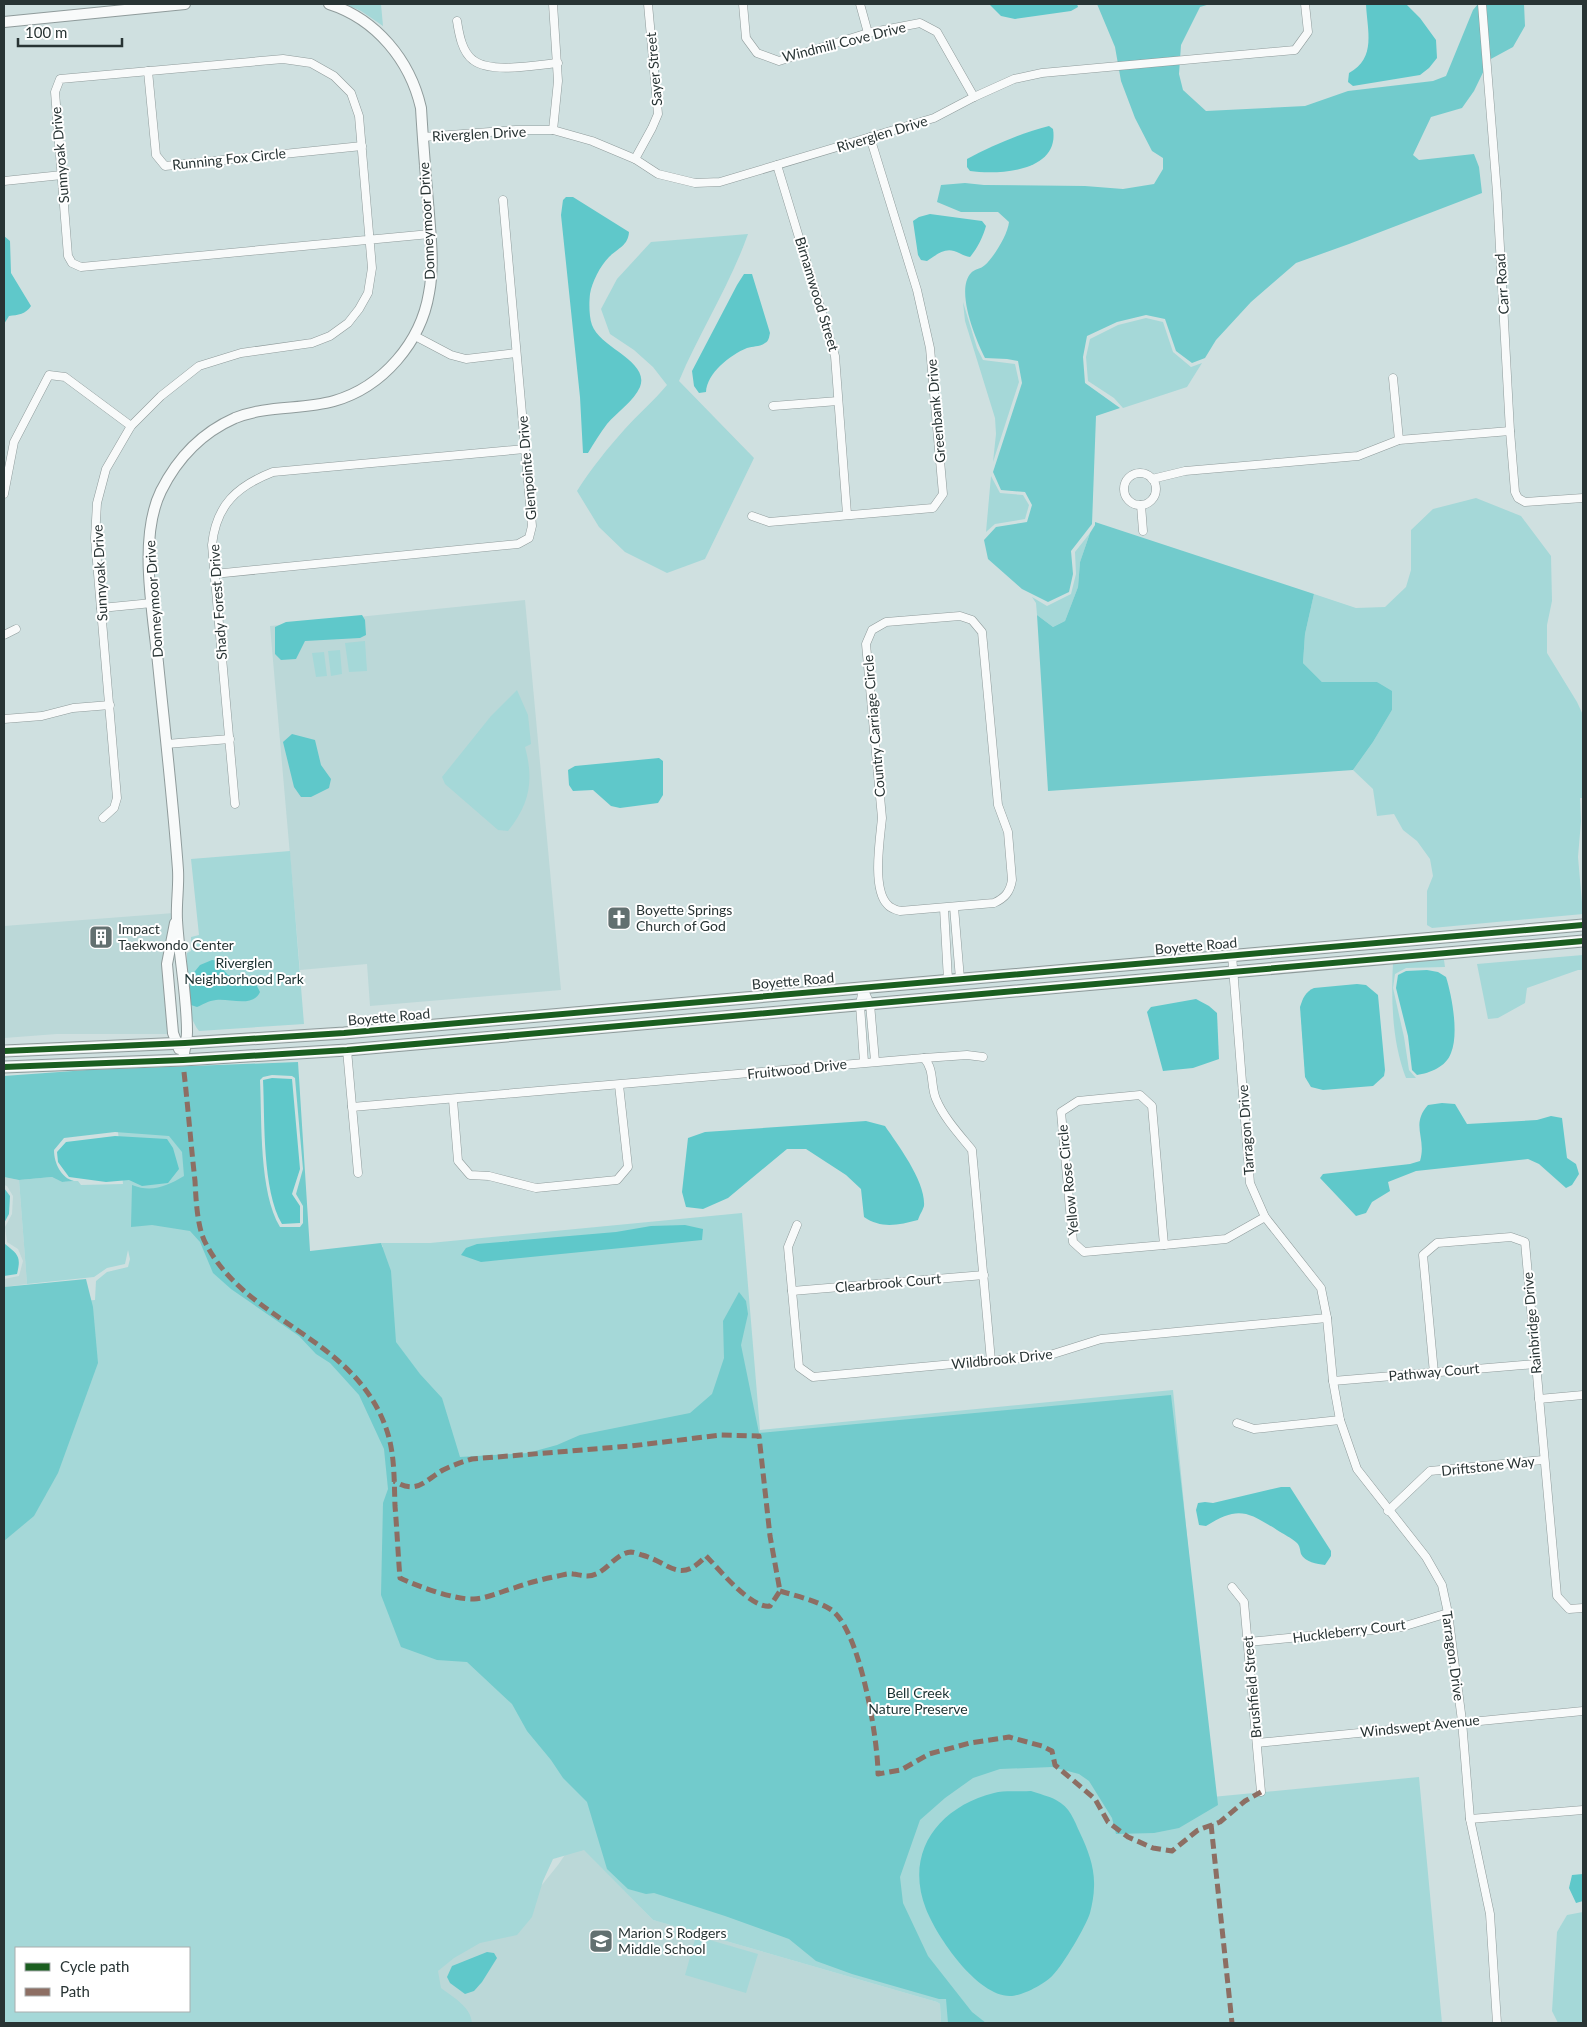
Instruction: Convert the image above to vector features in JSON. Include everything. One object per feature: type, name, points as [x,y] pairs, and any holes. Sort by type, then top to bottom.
[{"type":"main road","name":"Boyette Road","points":[[4,1051],[181,1044],[344,1034],[1583,925]]},
{"type":"main road","name":"Boyette Road","points":[[4,1067],[183,1060],[347,1050],[1583,941]]},
{"type":"street","points":[[4,22],[183,4]]},
{"type":"street","name":"Donneymoor Drive","points":[[181,1044],[187,1032],[177,917],[178,871],[152,603],[148,544],[150,524],[160,494],[176,466],[190,448],[210,432],[235,418],[259,411],[335,401],[377,380],[395,362],[415,336],[425,314],[430,289],[432,261],[421,108],[416,88],[392,46],[370,25],[344,9],[329,4]]},
{"type":"street","points":[[552,130],[558,82],[553,4]]},
{"type":"street","name":"Sayer Street","points":[[635,160],[658,114],[648,4]]},
{"type":"street","name":"Windmill Cove Drive","points":[[743,4],[746,38],[757,53],[779,61],[868,33],[920,23],[937,32],[974,97]]},
{"type":"street","points":[[860,4],[868,33]]},
{"type":"street","name":"Riverglen Drive","points":[[423,137],[516,130],[552,130],[592,141],[635,160],[658,174],[695,183],[720,182],[934,118],[1014,79],[1042,73],[1295,50],[1308,32],[1305,4]]},
{"type":"street","name":"Carr Road","points":[[1482,4],[1497,193],[1515,492],[1520,500],[1534,502],[1583,498]]},
{"type":"street","points":[[457,21],[459,38],[471,59],[483,66],[558,63]]},
{"type":"street","name":"Sunnyoak Drive","points":[[103,818],[114,808],[117,798],[95,538],[97,502],[106,469],[131,426],[161,396],[199,366],[241,353],[312,343],[330,336],[348,323],[368,293],[372,268],[370,240],[362,146],[359,116],[351,94],[334,76],[312,63],[283,59],[60,80],[54,92],[68,256],[72,263],[81,267],[370,240],[430,234]]},
{"type":"street","name":"Running Fox Circle","points":[[148,71],[156,155],[165,166],[362,146]]},
{"type":"street","name":"Greenbank Drive","points":[[752,516],[769,522],[933,508],[943,494],[930,348],[918,290],[870,137]]},
{"type":"street","name":"Birnamwood Street","points":[[777,165],[835,356],[847,514]]},
{"type":"street","points":[[4,181],[62,175]]},
{"type":"street","name":"Glenpointe Drive","points":[[214,574],[518,544],[529,538],[532,526],[503,200]]},
{"type":"street","points":[[415,336],[451,355],[466,359],[516,353]]},
{"type":"street","points":[[4,494],[14,442],[49,375],[65,377],[131,426]]},
{"type":"street","points":[[1393,378],[1399,440]]},
{"type":"street","points":[[772,406],[838,401]]},
{"type":"street","points":[[1152,479],[1185,471],[1358,456],[1399,440],[1510,431]]},
{"type":"street","name":"Shady Forest Drive","points":[[235,804],[212,545],[218,518],[227,503],[238,491],[260,477],[273,472],[525,449]]},
{"type":"street","points":[[1137,473],[1147,475],[1152,479],[1156,487],[1154,497],[1146,504],[1141,505],[1131,502],[1127,498],[1124,488],[1125,483],[1132,475],[1137,473]]},
{"type":"street","points":[[1141,505],[1143,531]]},
{"type":"street","points":[[101,608],[152,603]]},
{"type":"street","name":"Country Carriage Circle","points":[[960,616],[972,620],[982,632],[998,805],[1008,832],[1012,880],[1011,888],[1007,894],[994,903],[954,907],[900,912],[887,904],[880,890],[879,847],[882,818],[866,644],[872,630],[886,622],[960,616]]},
{"type":"street","points":[[4,635],[16,629]]},
{"type":"street","points":[[4,719],[42,716],[73,708],[110,705]]},
{"type":"street","points":[[166,744],[230,739]]},
{"type":"street","points":[[954,907],[960,979]]},
{"type":"street","points":[[944,908],[948,980]]},
{"type":"street","name":"Donneymoor Drive","points":[[177,917],[169,945],[167,964],[173,1033],[181,1044],[183,1060]]},
{"type":"street","name":"Tarragon Drive","points":[[1232,956],[1250,1183],[1265,1217],[1321,1288],[1340,1420],[1357,1469],[1388,1511],[1426,1557],[1442,1585],[1448,1613],[1462,1721],[1470,1819],[1490,1914],[1497,2023]]},
{"type":"street","points":[[863,988],[875,1061]]},
{"type":"street","points":[[864,1062],[865,1004]]},
{"type":"street","points":[[347,1050],[358,1173]]},
{"type":"street","name":"Fruitwood Drive","points":[[352,1107],[775,1072],[875,1061],[967,1055],[983,1057]]},
{"type":"street","points":[[924,1058],[929,1064],[935,1098],[953,1126],[972,1150],[991,1361]]},
{"type":"street","points":[[453,1100],[458,1161],[470,1175],[489,1176],[536,1188],[616,1180],[628,1167],[619,1085]]},
{"type":"street","name":"Yellow Rose Circle","points":[[1164,1245],[1152,1106],[1140,1096],[1078,1101],[1061,1112],[1073,1242],[1084,1252],[1164,1245],[1226,1239],[1265,1217]]},
{"type":"street","name":"Wildbrook Drive","points":[[797,1225],[788,1247],[799,1367],[813,1377],[1050,1356],[1101,1339],[1326,1318]]},
{"type":"street","name":"Rainbridge Drive","points":[[1434,1373],[1423,1255],[1437,1244],[1511,1237],[1525,1242],[1543,1460],[1557,1596],[1569,1609],[1583,1608]]},
{"type":"street","name":"Clearbrook Court","points":[[792,1291],[984,1275]]},
{"type":"street","name":"Pathway Court","points":[[1333,1381],[1535,1364]]},
{"type":"street","points":[[1539,1399],[1583,1395]]},
{"type":"street","points":[[1236,1423],[1254,1429],[1340,1420]]},
{"type":"street","name":"Driftstone Way","points":[[1388,1511],[1430,1472],[1543,1460]]},
{"type":"street","name":"Brushfield Street","points":[[1232,1587],[1244,1602],[1262,1792]]},
{"type":"street","name":"Huckleberry Court","points":[[1248,1642],[1402,1627],[1448,1613]]},
{"type":"street","name":"Windswept Avenue","points":[[1257,1743],[1462,1721],[1583,1711]]},
{"type":"street","points":[[1470,1819],[1583,1810]]},
{"type":"shaded area","points":[[989,4],[1077,4],[1078,7],[1071,11],[1015,19],[1001,16]]},
{"type":"shaded area","points":[[1366,4],[1406,4],[1420,18],[1436,40],[1437,58],[1429,68],[1420,75],[1353,86],[1348,82],[1349,73],[1364,60],[1367,51]]},
{"type":"shaded area","points":[[1049,126],[1053,129],[1053,143],[1047,154],[1025,168],[1011,171],[982,172],[970,171],[967,167],[967,159],[997,144]]},
{"type":"shaded area","points":[[566,197],[573,197],[629,232],[625,244],[609,257],[597,274],[590,294],[589,306],[592,325],[597,333],[638,370],[641,378],[640,387],[630,402],[599,434],[588,453],[583,453],[580,397],[561,215],[563,200]]},
{"type":"shaded area","points":[[930,214],[982,221],[986,226],[985,230],[970,257],[950,250],[939,253],[927,261],[921,260],[918,255],[913,221]]},
{"type":"shaded area","points":[[4,236],[10,241],[11,273],[31,306],[19,315],[9,316],[4,324]]},
{"type":"shaded area","points":[[744,274],[752,274],[770,333],[769,339],[759,346],[747,348],[727,360],[710,378],[706,392],[699,393],[694,386],[692,371]]},
{"type":"shaded area","points":[[525,600],[561,990],[370,1006],[367,964],[300,970],[270,626]]},
{"type":"shaded area","points":[[362,615],[365,620],[366,635],[360,638],[305,641],[296,659],[281,660],[275,654],[275,627],[286,622]]},
{"type":"shaded area","points":[[292,734],[315,740],[321,765],[331,779],[329,788],[311,797],[301,797],[294,787],[283,742]]},
{"type":"shaded area","points":[[659,758],[663,761],[663,795],[658,803],[620,808],[611,806],[593,790],[573,791],[569,785],[568,770],[575,766]]},
{"type":"shaded area","points":[[174,913],[170,1034],[57,1034],[4,1038],[4,926]]},
{"type":"shaded area","points":[[212,960],[221,961],[221,967],[228,975],[236,976],[243,973],[256,984],[260,992],[257,997],[246,1001],[216,1000],[197,1007],[191,1005],[188,977],[200,965]]},
{"type":"shaded area","points":[[1427,970],[1438,972],[1446,977],[1455,1026],[1453,1045],[1449,1058],[1432,1071],[1417,1075],[1412,1070],[1408,1036],[1396,988],[1398,975],[1406,971]]},
{"type":"shaded area","points":[[1357,984],[1366,985],[1378,995],[1384,1076],[1373,1086],[1323,1090],[1311,1087],[1305,1077],[1300,1007],[1303,998],[1308,991],[1314,988]]},
{"type":"shaded area","points":[[1196,999],[1217,1013],[1219,1059],[1193,1068],[1163,1071],[1147,1012],[1151,1007]]},
{"type":"shaded area","points":[[272,1078],[292,1079],[300,1169],[292,1194],[300,1206],[300,1223],[282,1224],[271,1193],[266,1154],[263,1080]]},
{"type":"shaded area","points":[[1455,1104],[1467,1124],[1537,1120],[1551,1116],[1562,1118],[1567,1158],[1576,1164],[1579,1174],[1572,1185],[1566,1188],[1539,1164],[1528,1159],[1416,1171],[1388,1182],[1390,1191],[1372,1202],[1366,1213],[1356,1216],[1320,1178],[1323,1174],[1410,1164],[1420,1161],[1422,1145],[1420,1119],[1428,1105]]},
{"type":"shaded area","points":[[866,1121],[885,1126],[904,1153],[916,1175],[921,1186],[924,1206],[918,1220],[890,1225],[870,1221],[864,1217],[861,1189],[846,1175],[806,1149],[787,1149],[728,1198],[703,1209],[686,1207],[682,1192],[688,1138],[705,1132]]},
{"type":"shaded area","points":[[115,1136],[167,1139],[173,1148],[179,1169],[168,1183],[142,1186],[129,1180],[106,1182],[69,1177],[58,1162],[57,1152],[66,1142]]},
{"type":"shaded area","points":[[4,1177],[19,1180],[27,1284],[4,1287],[4,1279],[19,1276],[23,1261],[18,1249],[7,1242],[5,1227],[12,1214],[13,1196],[7,1186],[4,1185]]},
{"type":"shaded area","points":[[4,1188],[10,1196],[9,1214],[4,1223]]},
{"type":"shaded area","points":[[685,1225],[703,1229],[702,1240],[481,1262],[461,1255],[466,1248],[477,1244],[616,1232],[651,1226]]},
{"type":"shaded area","points":[[4,1238],[5,1244],[18,1257],[17,1274],[4,1276]]},
{"type":"shaded area","points":[[1281,1487],[1290,1487],[1331,1551],[1331,1556],[1325,1565],[1305,1559],[1301,1554],[1299,1545],[1295,1541],[1250,1515],[1235,1513],[1206,1526],[1199,1525],[1196,1510],[1198,1503],[1213,1503]]},
{"type":"shaded area","points":[[1031,1791],[1056,1800],[1065,1806],[1071,1814],[1090,1859],[1094,1880],[1094,1893],[1088,1919],[1074,1945],[1057,1970],[1039,1986],[1027,1992],[1010,1996],[997,1993],[984,1986],[972,1976],[949,1949],[931,1921],[926,1909],[920,1889],[919,1869],[923,1851],[931,1835],[942,1821],[957,1809],[974,1800],[994,1793]]},
{"type":"shaded area","name":"Marion S Rodgers Middle School","points":[[575,1840],[653,1920],[937,2002],[940,2004],[941,2023],[421,2023],[441,1962],[517,1916],[558,1865]]},
{"type":"shaded area","points":[[1583,1874],[1583,1901],[1576,1903],[1569,1888],[1572,1875]]},
{"type":"shaded area","points":[[487,1952],[494,1953],[497,1958],[474,1991],[465,1994],[450,1983],[447,1977],[452,1966]]},
{"type":"green space","points":[[345,4],[381,4],[383,26],[361,11]]},
{"type":"green space","points":[[1097,4],[1210,4],[1200,7],[1181,45],[1179,74],[1183,90],[1206,111],[1305,106],[1348,91],[1433,81],[1446,76],[1473,10],[1478,4],[1524,4],[1525,26],[1513,47],[1489,60],[1474,91],[1462,108],[1431,117],[1413,155],[1419,160],[1474,154],[1479,167],[1482,193],[1296,263],[1251,302],[1216,340],[1205,358],[1192,363],[1176,351],[1165,319],[1146,315],[1117,322],[1087,336],[1083,357],[1085,383],[1120,408],[1096,416],[1092,524],[1071,551],[1073,574],[1069,592],[1048,602],[1022,589],[988,559],[984,540],[996,527],[1027,522],[1032,505],[1025,492],[1001,490],[993,472],[1022,383],[1018,361],[985,358],[972,328],[965,291],[971,273],[989,261],[1000,245],[1009,222],[998,212],[961,212],[937,202],[941,185],[965,183],[984,185],[1085,186],[1123,189],[1154,184],[1163,169],[1163,158],[1152,151],[1135,118],[1121,81],[1115,47]]},
{"type":"green space","points":[[748,234],[733,271],[679,381],[754,458],[705,559],[667,573],[625,552],[599,527],[577,491],[611,444],[667,385],[653,367],[634,350],[610,334],[601,309],[617,279],[651,242]]},
{"type":"green space","points":[[963,302],[977,348],[983,360],[1015,364],[1019,382],[993,462],[996,434],[995,418],[965,321]]},
{"type":"green space","points":[[1146,318],[1163,322],[1173,352],[1191,367],[1202,363],[1187,387],[1123,408],[1114,398],[1088,381],[1086,357],[1090,339],[1118,325]]},
{"type":"green space","points":[[991,476],[1000,493],[1023,495],[1029,505],[1025,519],[995,524],[986,532]]},
{"type":"green space","points":[[1476,498],[1521,516],[1551,556],[1552,601],[1547,625],[1547,653],[1583,715],[1583,798],[1580,798],[1581,821],[1578,857],[1583,914],[1432,928],[1427,925],[1427,891],[1433,876],[1430,859],[1417,841],[1403,830],[1394,814],[1377,816],[1373,789],[1353,770],[1373,742],[1392,710],[1377,682],[1322,682],[1303,663],[1305,634],[1314,594],[1356,608],[1385,607],[1406,587],[1411,570],[1411,530],[1433,509]]},
{"type":"green space","points":[[1095,522],[1314,594],[1305,634],[1303,663],[1322,682],[1377,682],[1392,691],[1392,710],[1373,742],[1353,770],[1048,791],[1037,615],[1053,627],[1065,621],[1078,587],[1080,562]]},
{"type":"green space","points":[[1090,533],[1080,562],[1078,587],[1065,621],[1053,627],[1037,615],[1036,603],[1032,597],[1047,606],[1071,594],[1076,574],[1075,552]]},
{"type":"green space","points":[[365,641],[367,671],[349,672],[345,643]]},
{"type":"green space","points":[[340,650],[342,674],[331,676],[328,651]]},
{"type":"green space","points":[[324,652],[327,676],[316,677],[312,653]]},
{"type":"green space","points":[[517,690],[528,715],[531,744],[525,747],[528,759],[529,781],[528,791],[521,811],[508,831],[498,830],[445,784],[442,777],[491,716]]},
{"type":"green space","name":"Riverglen Neighborhood Park","points":[[290,851],[304,1024],[199,1031],[191,1014],[187,983],[187,953],[191,951],[191,937],[199,935],[191,859]]},
{"type":"green space","points":[[1583,955],[1583,970],[1578,970],[1527,988],[1525,1003],[1498,1018],[1488,1019],[1477,964]]},
{"type":"green space","points":[[1441,958],[1444,960],[1445,967],[1406,968],[1395,974],[1393,988],[1409,1070],[1416,1078],[1406,1078],[1395,1035],[1392,991],[1393,962]]},
{"type":"green space","points":[[298,1062],[310,1251],[381,1243],[391,1271],[396,1342],[420,1374],[442,1398],[460,1457],[528,1453],[557,1445],[580,1435],[690,1413],[712,1394],[724,1358],[723,1321],[739,1292],[746,1301],[748,1314],[741,1345],[759,1433],[1171,1395],[1218,1805],[1179,1828],[1154,1833],[1116,1834],[1112,1818],[1089,1781],[1079,1774],[1052,1767],[1000,1769],[973,1778],[945,1798],[920,1820],[900,1877],[903,1903],[928,1956],[972,2012],[986,2023],[948,2023],[946,1999],[939,1999],[852,1974],[816,1961],[789,1939],[654,1893],[646,1894],[628,1889],[607,1869],[587,1802],[563,1778],[527,1731],[512,1704],[467,1662],[437,1660],[401,1647],[381,1595],[383,1503],[388,1489],[384,1449],[359,1395],[330,1363],[316,1354],[299,1336],[231,1289],[213,1273],[200,1242],[190,1231],[152,1225],[131,1227],[132,1185],[146,1188],[159,1187],[172,1183],[184,1176],[182,1152],[169,1136],[115,1132],[64,1138],[54,1150],[55,1160],[65,1177],[74,1181],[62,1182],[52,1177],[19,1180],[4,1177],[4,1076],[87,1070]],"holes":[[[272,1075],[292,1076],[295,1078],[303,1169],[296,1194],[303,1206],[303,1223],[300,1227],[280,1227],[273,1212],[265,1176],[260,1080],[263,1077]]]},
{"type":"green space","name":"Bell Creek Nature Preserve","points":[[250,1072],[266,1259],[383,1247],[381,1243],[430,1243],[742,1213],[760,1430],[1173,1390],[1212,1797],[1419,1777],[1442,2023],[941,2023],[940,2004],[937,2002],[653,1920],[584,1850],[553,1859],[543,1881],[532,1917],[517,1935],[480,1943],[454,1958],[438,1971],[441,1988],[465,2007],[472,2023],[4,2023],[4,1308],[95,1300],[96,1281],[107,1272],[128,1267],[130,1259],[128,1250],[125,1264],[107,1268],[94,1277],[27,1284],[19,1180],[52,1177],[62,1182],[78,1181],[81,1185],[123,1184],[114,1090]]},
{"type":"green space","points":[[86,1279],[93,1307],[98,1363],[58,1473],[34,1516],[4,1541],[4,1287]]},
{"type":"green space","points":[[1583,1912],[1583,2023],[1558,2023],[1552,2011],[1557,1932],[1567,1915]]},
{"type":"green space","points":[[696,1936],[758,1954],[746,1993],[685,1975]]},
{"type":"marked path","points":[[184,1072],[198,1213],[203,1237],[224,1271],[247,1293],[326,1351],[350,1372],[371,1397],[386,1428],[391,1447],[400,1578],[447,1595],[474,1599],[566,1574],[593,1575],[600,1572],[621,1555],[631,1552],[682,1571],[697,1565],[706,1556],[745,1595],[762,1605],[770,1606],[780,1591],[770,1536],[759,1436],[721,1435],[631,1446],[472,1459],[447,1468],[415,1487],[409,1487],[394,1481]]},
{"type":"marked path","points":[[780,1591],[824,1606],[841,1620],[850,1638],[865,1686],[875,1736],[878,1774],[901,1770],[929,1754],[970,1743],[1009,1737],[1042,1746],[1052,1751],[1055,1765],[1095,1799],[1108,1822],[1128,1837],[1153,1848],[1172,1851],[1198,1830],[1220,1822],[1245,1801],[1261,1792]]},
{"type":"marked path","points":[[1211,1824],[1232,2023]]},
{"type":"cycle path","points":[[4,1051],[185,1043],[344,1033],[1583,925]]},
{"type":"cycle path","points":[[4,1067],[183,1060],[347,1050],[1583,941]]},
{"type":"place","name":"Boyette Springs Church of God","points":[[619,918]]},
{"type":"place","name":"Impact Taekwondo Center","points":[[101,937]]},
{"type":"place","name":"Marion S Rodgers Middle School","points":[[601,1941]]}]
